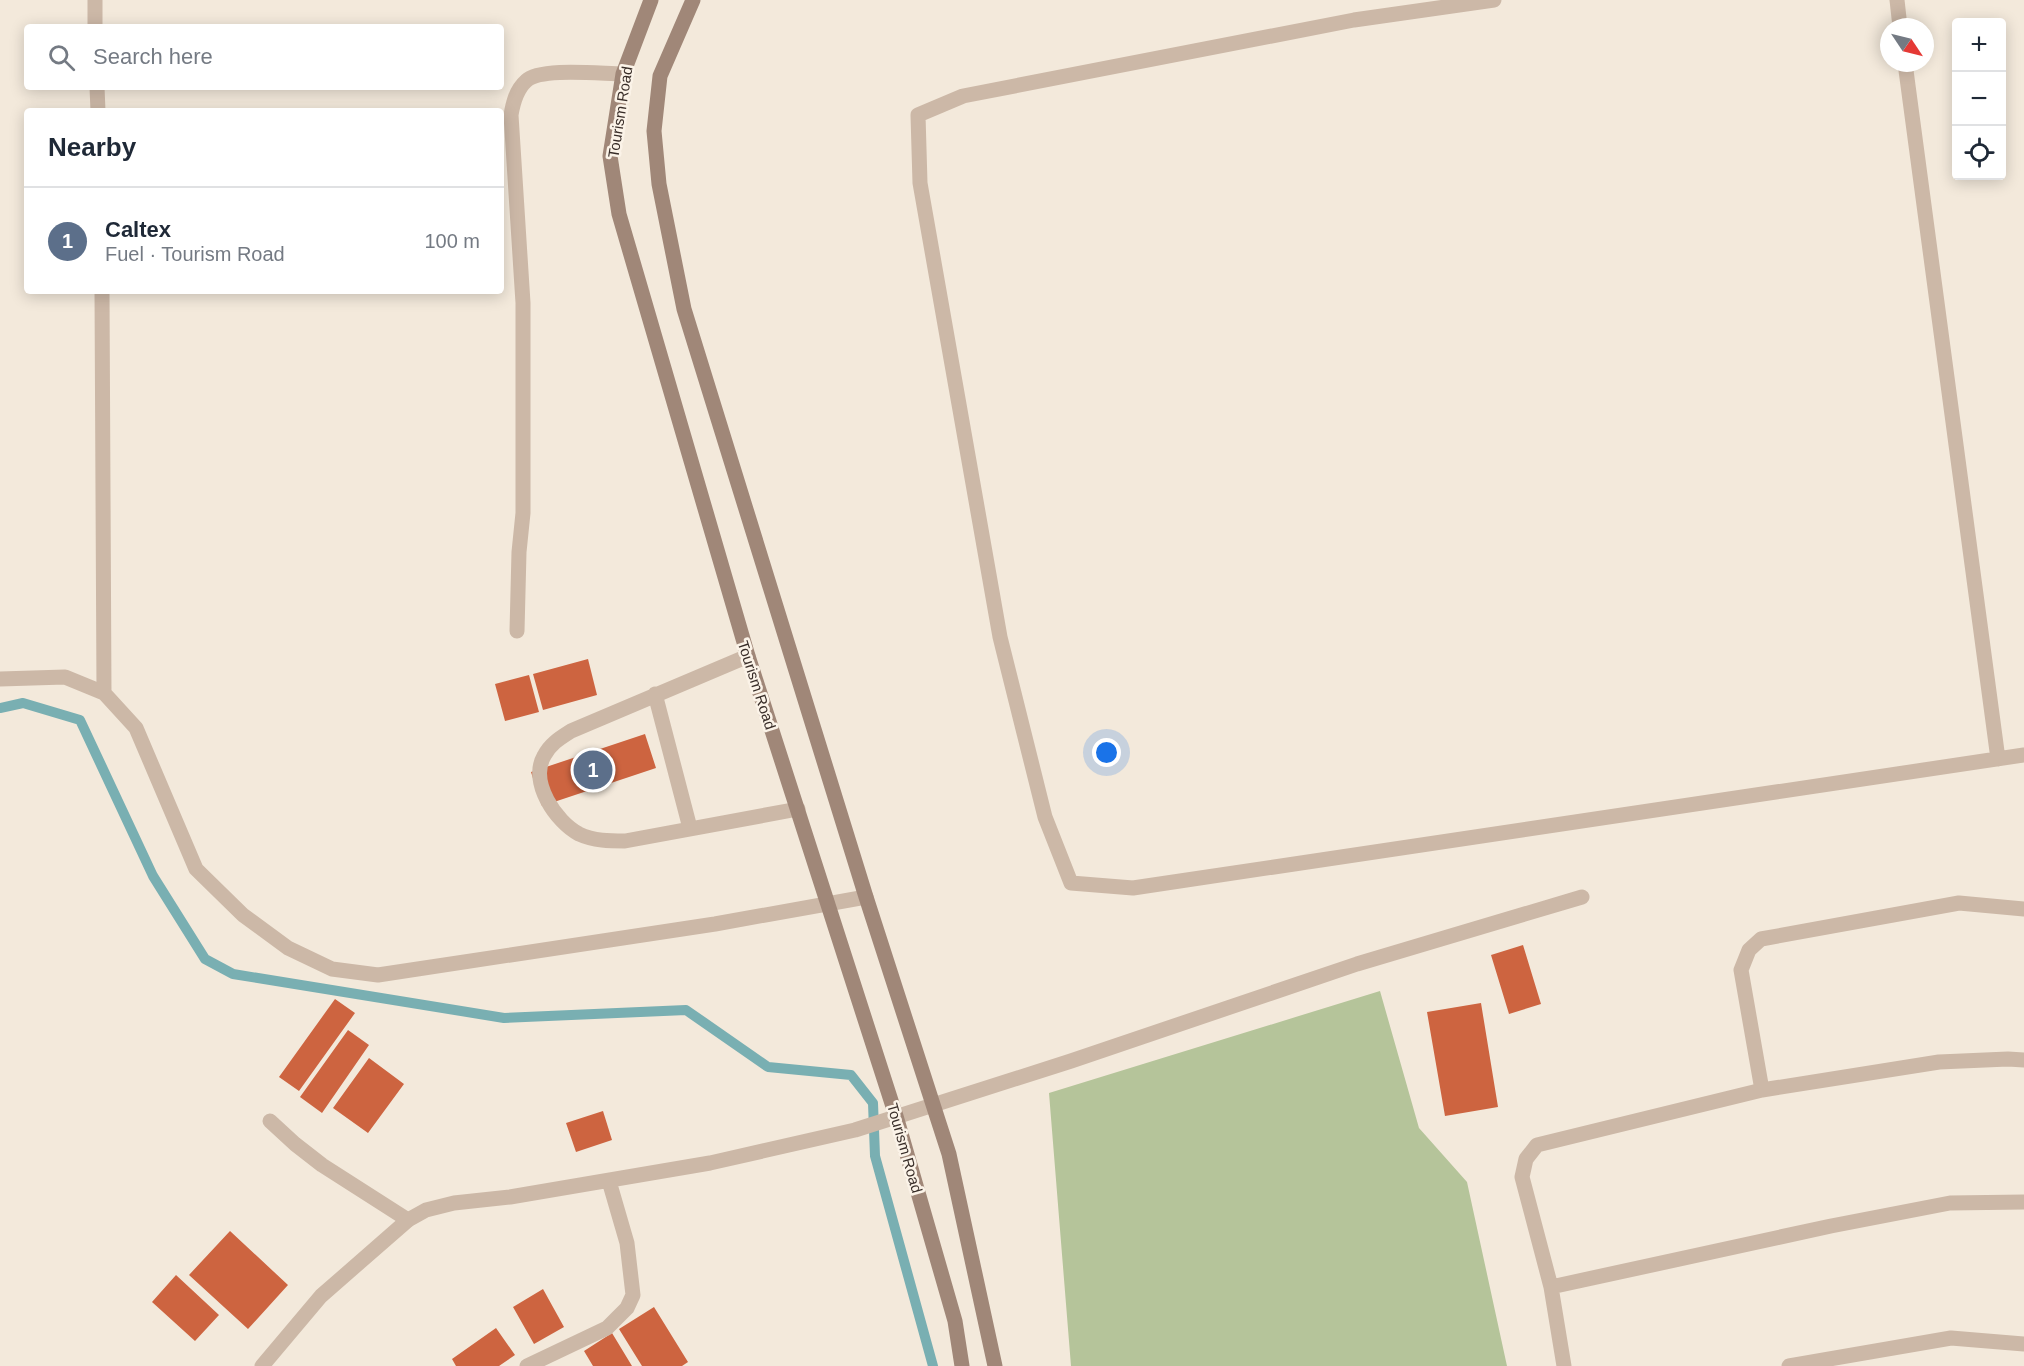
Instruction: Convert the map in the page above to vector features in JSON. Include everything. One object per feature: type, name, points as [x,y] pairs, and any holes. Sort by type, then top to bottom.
[{"type":"main road","name":"Tourism Road","points":[[651,0],[623,74],[610,156],[619,214],[748,656],[828,905],[955,1321],[962,1366]]},
{"type":"main road","points":[[693,0],[660,76],[654,131],[659,184],[684,309],[866,897],[949,1154],[996,1366]]},
{"type":"street","points":[[95,0],[95,24]]},
{"type":"street","points":[[1494,0],[1354,20],[963,96],[918,115],[920,183],[1000,637],[1045,817],[1071,883],[1133,888],[2024,755]]},
{"type":"street","points":[[1897,0],[1899,18]]},
{"type":"street","points":[[518,631],[519,552],[523,513],[523,303],[511,115],[515,96],[527,80],[549,72],[623,74]]},
{"type":"street","points":[[1906,72],[1998,759]]},
{"type":"street","points":[[97,90],[98,108]]},
{"type":"street","points":[[102,294],[104,693]]},
{"type":"street","points":[[748,656],[571,730],[552,744],[542,758],[539,775],[546,798],[556,816],[567,827],[581,835],[601,841],[625,841],[798,809]]},
{"type":"street","points":[[0,679],[65,677],[104,693],[136,728],[196,869],[243,915],[288,948],[332,969],[378,975],[716,924],[866,897]]},
{"type":"street","points":[[655,694],[690,828]]},
{"type":"street","points":[[262,1366],[321,1296],[408,1220],[426,1210],[454,1203],[510,1197],[710,1163],[855,1130],[1082,1057],[1357,964],[1582,897]]},
{"type":"street","points":[[1762,1090],[1741,970],[1749,950],[1761,939],[1959,903],[2024,909]]},
{"type":"street","points":[[1564,1366],[1551,1287],[1522,1178],[1526,1159],[1537,1145],[1762,1090],[1939,1062],[2024,1060]]},
{"type":"street","points":[[270,1121],[322,1165],[408,1220]]},
{"type":"street","points":[[527,1366],[607,1328],[627,1308],[633,1295],[627,1243],[609,1181]]},
{"type":"street","points":[[1551,1287],[1832,1226],[1950,1203],[2024,1202]]},
{"type":"street","points":[[1789,1366],[1951,1338],[2024,1344]]},
{"type":"green space","points":[[1380,991],[1419,1128],[1467,1182],[1507,1366],[1071,1366],[1049,1093]]},
{"type":"building","points":[[588,659],[597,695],[543,710],[533,674]]},
{"type":"building","points":[[529,675],[539,712],[505,721],[495,684]]},
{"type":"building","points":[[645,734],[656,768],[542,806],[531,772]]},
{"type":"building","points":[[1523,945],[1541,1004],[1509,1014],[1491,955]]},
{"type":"building","points":[[335,999],[355,1013],[299,1091],[279,1077]]},
{"type":"building","points":[[1481,1003],[1498,1107],[1445,1116],[1427,1012]]},
{"type":"building","points":[[348,1030],[369,1045],[322,1113],[300,1097]]},
{"type":"building","points":[[369,1058],[404,1084],[368,1133],[333,1108]]},
{"type":"building","points":[[603,1111],[612,1140],[576,1152],[566,1123]]},
{"type":"building","points":[[230,1231],[288,1285],[248,1329],[189,1275]]},
{"type":"building","points":[[176,1275],[219,1315],[195,1341],[152,1302]]},
{"type":"building","points":[[543,1289],[564,1327],[534,1344],[513,1307]]},
{"type":"building","points":[[654,1307],[688,1362],[682,1366],[642,1366],[619,1329]]},
{"type":"building","points":[[496,1328],[515,1355],[499,1366],[456,1366],[452,1359]]},
{"type":"building","points":[[612,1333],[632,1366],[593,1366],[584,1351]]},
{"type":"waterway","points":[[0,708],[23,703],[80,720],[153,876],[205,959],[233,974],[504,1018],[686,1010],[768,1067],[851,1075],[873,1103],[875,1156],[933,1366]]},
{"type":"place","name":"Caltex","points":[[593,770]]}]
